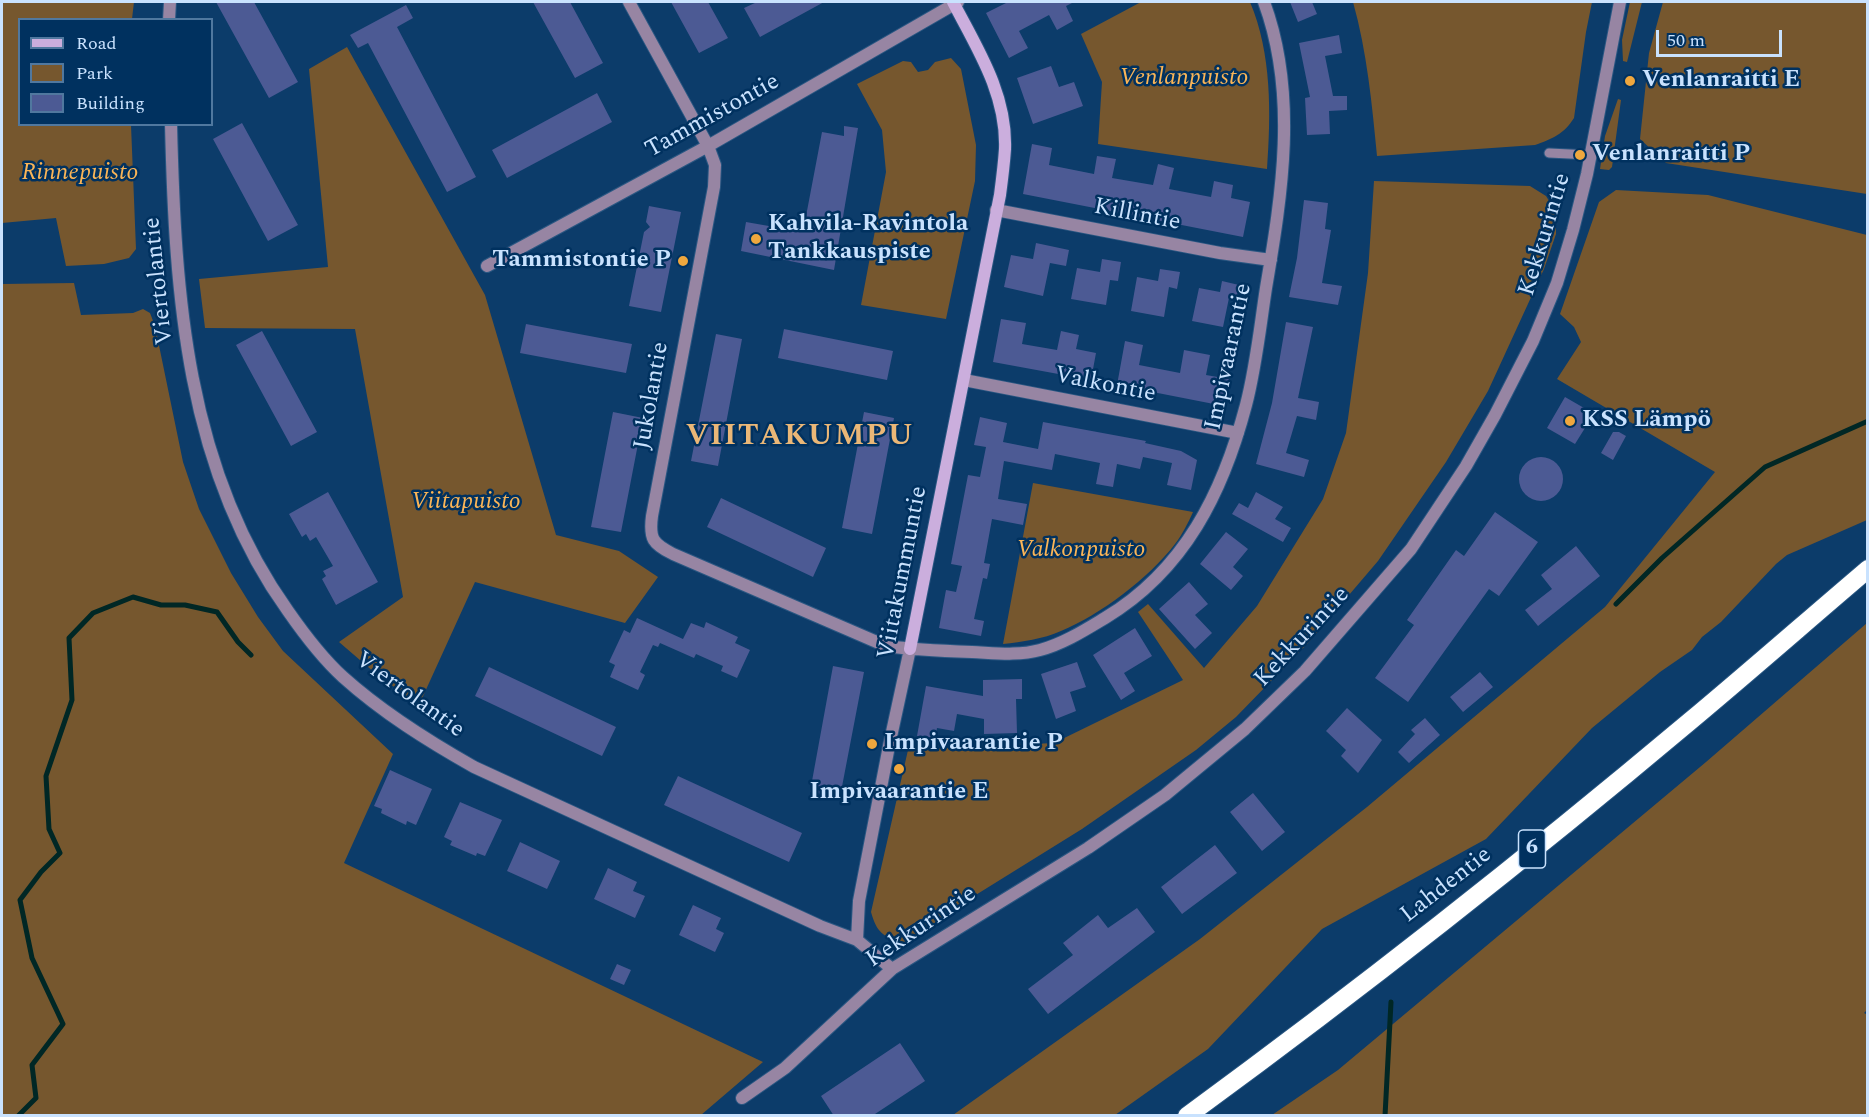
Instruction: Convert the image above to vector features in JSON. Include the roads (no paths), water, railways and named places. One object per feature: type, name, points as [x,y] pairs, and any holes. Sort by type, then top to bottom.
[{"type":"highway","name":"Lahdentie","points":[[1187,1116],[1406,950],[1552,833],[1689,722],[1868,568]]},
{"type":"street","points":[[169,18],[170,2]]},
{"type":"street","name":"Jukolantie","points":[[629,2],[708,146],[715,165],[714,188],[652,516],[650,528],[652,538],[659,547],[673,554],[886,646],[910,649]]},
{"type":"street","name":"Tammistontie","points":[[487,266],[708,146],[955,2]]},
{"type":"street","name":"Viitakummuntie","points":[[857,940],[859,901],[1000,195],[1005,147],[1003,118],[987,67],[955,2]]},
{"type":"street","name":"Impivaarantie","points":[[910,649],[1016,654],[1040,650],[1068,639],[1114,613],[1149,586],[1182,550],[1197,528],[1212,499],[1238,433],[1247,402],[1271,260],[1284,165],[1284,105],[1276,39],[1264,2]]},
{"type":"street","name":"Kekkurintie","points":[[742,1098],[785,1068],[892,969],[1088,848],[1166,795],[1245,729],[1305,672],[1411,549],[1466,466],[1489,425],[1533,341],[1557,283],[1573,230],[1590,155],[1620,2]]},
{"type":"street","name":"Viertolantie","points":[[171,126],[173,196],[182,315],[203,426],[213,460],[240,531],[271,588],[321,655],[379,707],[421,736],[474,767],[820,926],[857,940]]},
{"type":"street","name":"Killintie","points":[[996,210],[1220,253],[1271,260]]},
{"type":"street","name":"Valkontie","points":[[964,380],[1238,433]]},
{"type":"street","points":[[857,940],[892,969]]},
{"type":"lane","points":[[1549,153],[1590,155]]},
{"type":"waterway","points":[[1616,604],[1662,558],[1765,467],[1868,421]]},
{"type":"waterway","points":[[18,1116],[36,1098],[32,1065],[63,1024],[32,958],[20,900],[41,872],[60,853],[49,829],[46,776],[72,700],[69,638],[93,613],[133,597],[161,605],[185,605],[217,612],[238,642],[251,655]]},
{"type":"waterway","points":[[1385,1116],[1391,1002]]},
{"type":"place","name":"Venlanraitti E","points":[[1630,81]]},
{"type":"place","name":"Venlanraitti P","points":[[1580,155]]},
{"type":"place","name":"Kahvila-Ravintola Tankkauspiste","points":[[756,239]]},
{"type":"place","name":"Tammistontie P","points":[[683,261]]},
{"type":"place","name":"KSS Lämpö","points":[[1570,421]]},
{"type":"place","name":"Impivaarantie P","points":[[872,744]]},
{"type":"place","name":"Impivaarantie E","points":[[899,769]]},
{"type":"district","name":"VIITAKUMPU","points":[[800,438]]},
{"type":"park label","name":"Venlanpuisto","points":[[1184,79]]},
{"type":"park label","name":"Rinnepuisto","points":[[80,174]]},
{"type":"park label","name":"Viitapuisto","points":[[466,503]]},
{"type":"park label","name":"Valkonpuisto","points":[[1081,551]]}]
